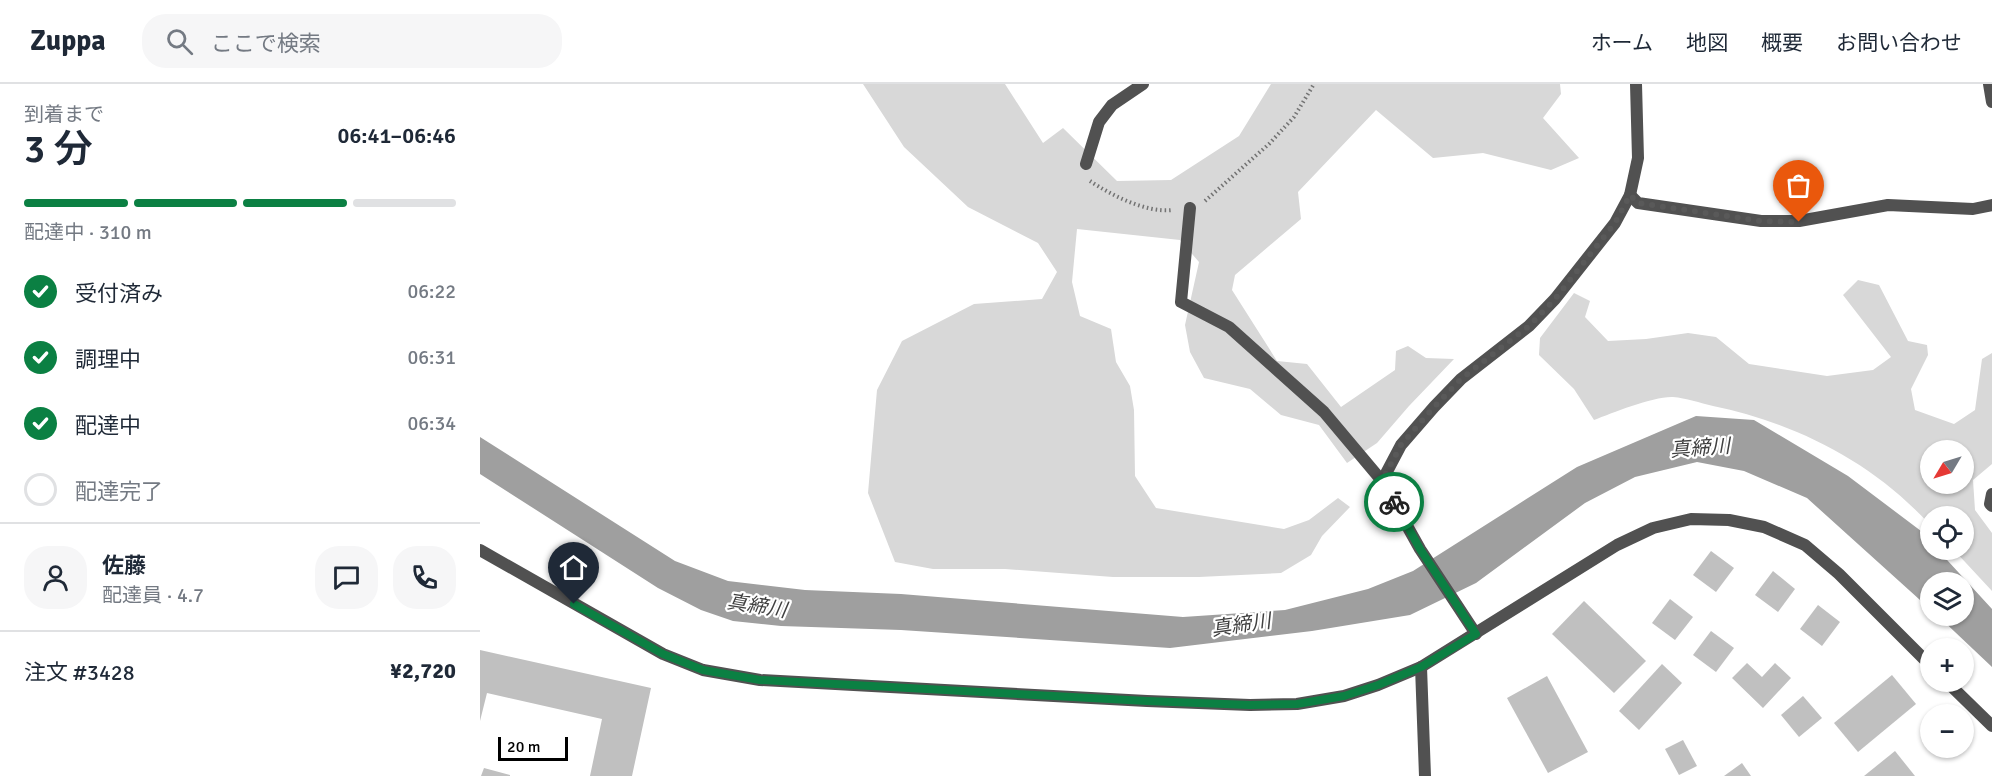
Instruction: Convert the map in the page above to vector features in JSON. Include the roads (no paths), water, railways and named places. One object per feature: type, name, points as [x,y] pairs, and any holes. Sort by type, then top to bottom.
[{"type":"street","points":[[1086,164],[1099,122],[1112,105],[1143,84]]},
{"type":"street","points":[[1382,481],[1401,445],[1434,407],[1461,379],[1529,326],[1555,299],[1615,223],[1630,195],[1638,158],[1636,84]]},
{"type":"street","points":[[1989,84],[1992,102]]},
{"type":"street","points":[[1630,195],[1638,203],[1761,221],[1799,222],[1888,205],[1974,209],[1992,206]]},
{"type":"street","points":[[1190,208],[1181,302],[1229,327],[1324,412],[1382,481],[1420,549],[1476,634]]},
{"type":"street","points":[[1992,495],[1990,504],[1992,506]]},
{"type":"street","points":[[480,550],[663,654],[703,670],[760,680],[1147,701],[1297,704],[1344,696],[1421,667],[1617,545],[1653,528],[1691,519],[1729,520],[1764,527],[1805,545],[1839,574],[1920,655]]},
{"type":"street","points":[[1421,667],[1425,776]]},
{"type":"street","points":[[1957,692],[1992,726]]},
{"type":"water","name":"真締川","points":[[1696,416],[1754,420],[1848,476],[1920,530],[1920,560],[1947,560],[1958,572],[1920,572],[1920,600],[1807,498],[1744,471],[1697,462],[1635,477],[1585,503],[1476,583],[1410,615],[1312,631],[1170,648],[901,630],[781,626],[733,621],[701,610],[658,588],[480,474],[480,437],[675,561],[728,581],[805,590],[901,594],[1183,617],[1285,610],[1368,589],[1413,571],[1577,467]]},
{"type":"water","points":[[1974,589],[1992,609],[1992,667],[1974,650],[1974,638],[1961,638],[1949,626],[1974,626]]}]
